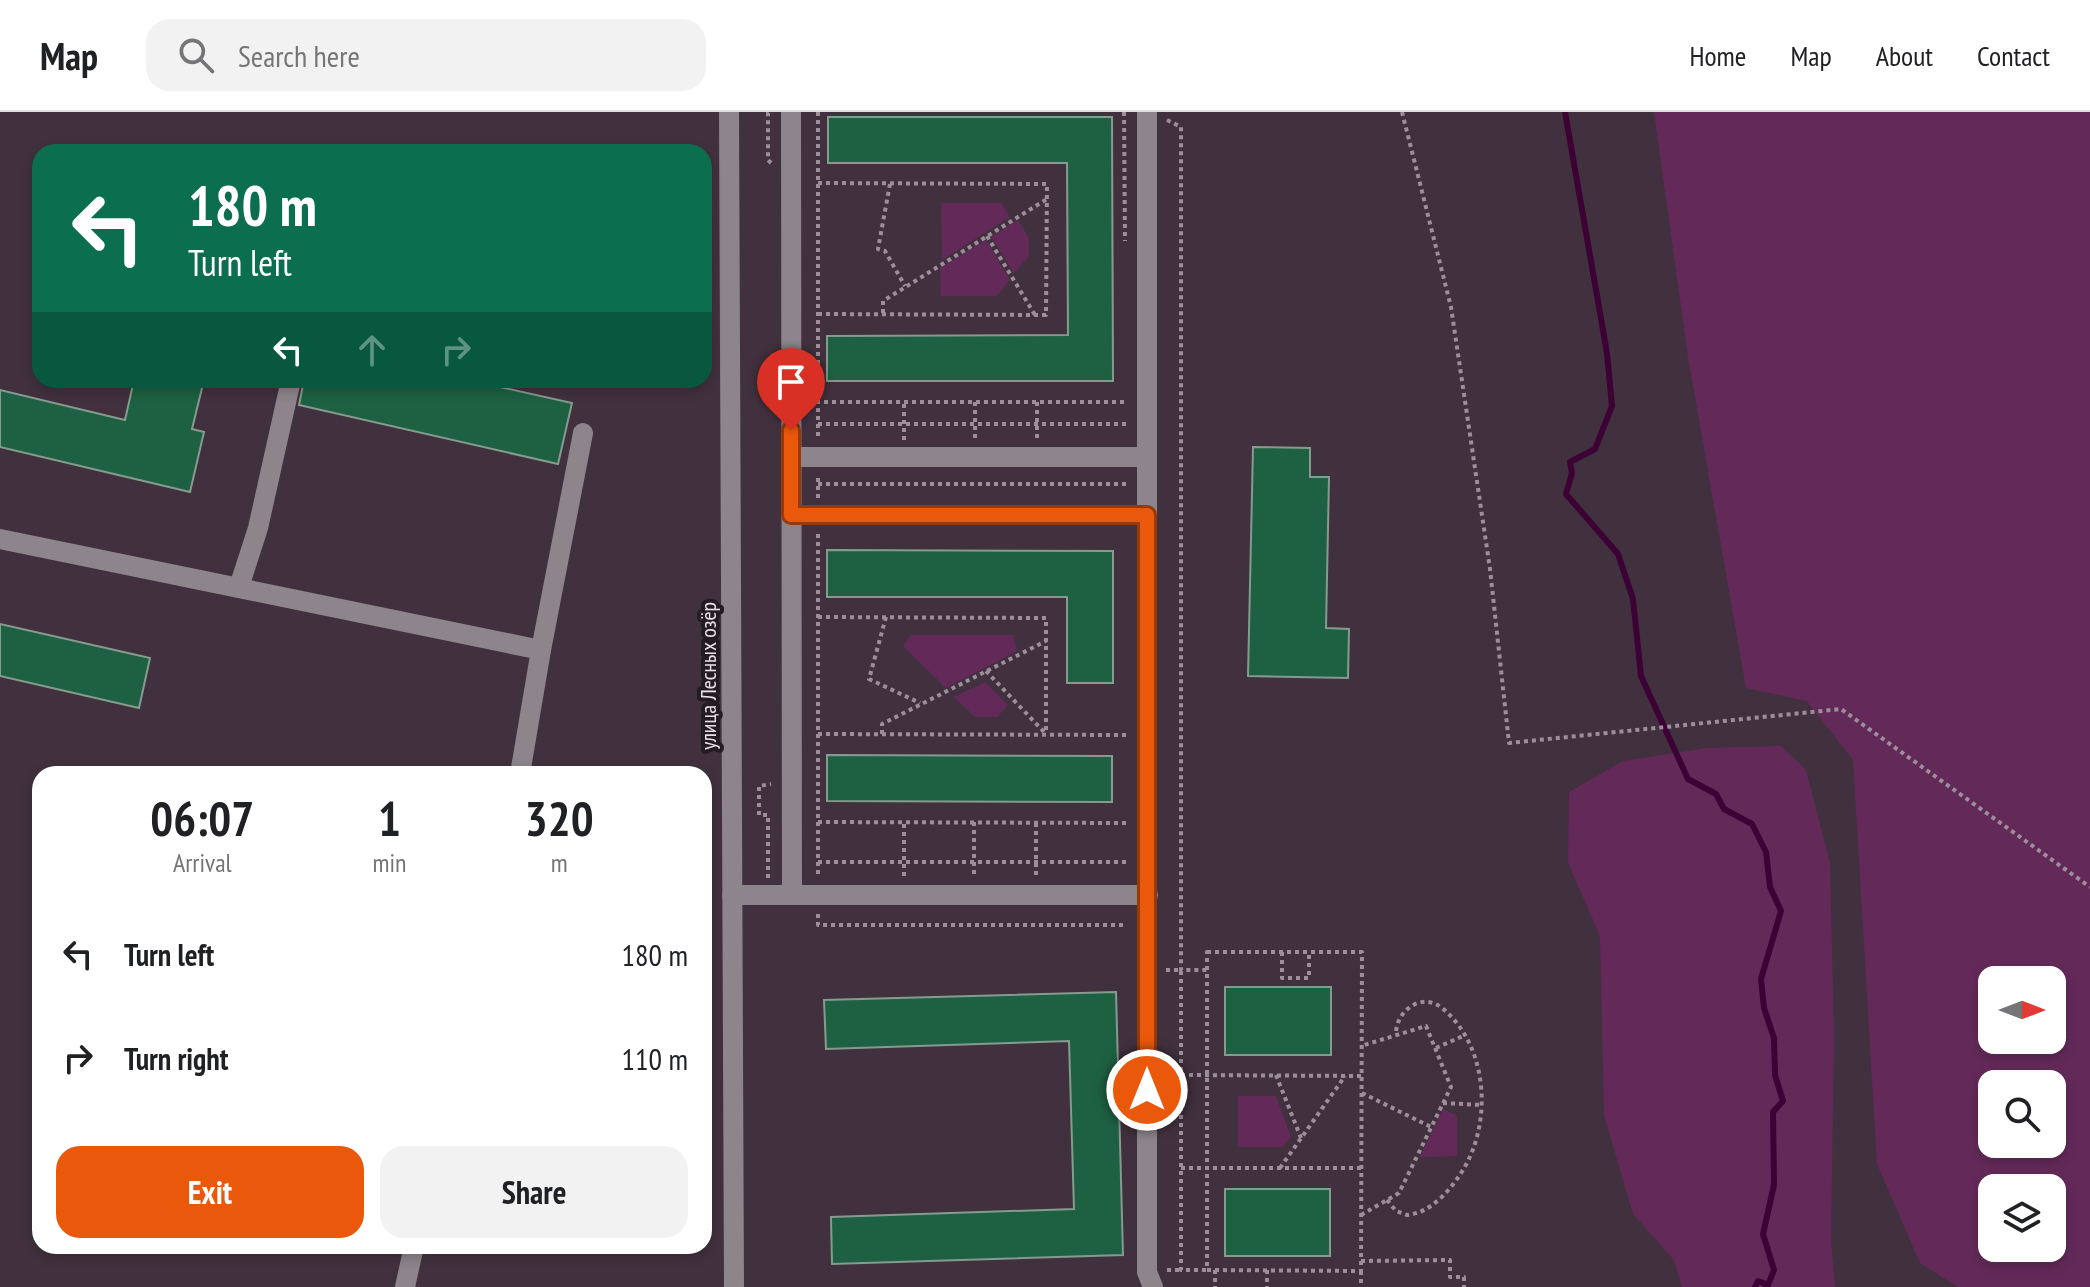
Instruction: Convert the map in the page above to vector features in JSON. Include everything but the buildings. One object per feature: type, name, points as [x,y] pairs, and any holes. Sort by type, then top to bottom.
[{"type":"street","name":"улица Лесных озёр","points":[[729,112],[734,1287]]},
{"type":"street","points":[[791,112],[792,895]]},
{"type":"street","points":[[1147,112],[1147,515],[1137,895],[1147,1272],[1153,1287]]},
{"type":"street","points":[[239,587],[258,528],[289,388]]},
{"type":"street","points":[[521,766],[583,433]]},
{"type":"street","points":[[791,457],[1147,457]]},
{"type":"street","points":[[791,515],[1147,515]]},
{"type":"street","points":[[0,539],[541,650]]},
{"type":"street","points":[[732,895],[1137,895]]},
{"type":"street","points":[[405,1287],[412,1254]]},
{"type":"path","points":[[818,112],[818,925],[1127,925],[1137,895]]},
{"type":"path","points":[[1165,112],[1170,124],[1181,127],[1181,1270],[1361,1271]]},
{"type":"path","points":[[1402,112],[1451,307],[1490,569],[1509,743],[1841,709],[2090,887]]},
{"type":"path","points":[[818,183],[1047,184],[1046,315],[818,314]]},
{"type":"path","points":[[890,184],[878,249],[885,251],[905,286]]},
{"type":"path","points":[[883,314],[883,301],[1047,199]]},
{"type":"path","points":[[987,236],[1035,315]]},
{"type":"path","points":[[791,402],[1126,402]]},
{"type":"path","points":[[818,424],[1126,424]]},
{"type":"path","points":[[818,484],[1126,484]]},
{"type":"path","points":[[818,617],[1046,618],[1046,734]]},
{"type":"path","points":[[886,617],[869,679],[920,703]]},
{"type":"path","points":[[882,734],[882,724],[1046,641]]},
{"type":"path","points":[[986,671],[1046,734]]},
{"type":"path","points":[[818,734],[1126,735]]},
{"type":"path","points":[[818,822],[1127,823]]},
{"type":"path","points":[[818,862],[1127,862]]},
{"type":"path","points":[[1207,1270],[1207,952],[1362,952],[1361,1287]]},
{"type":"path","points":[[1282,952],[1282,978],[1309,978],[1309,952]]},
{"type":"path","points":[[1181,970],[1207,970]]},
{"type":"path","points":[[1387,1200],[1396,1211],[1407,1215],[1435,1203],[1456,1181],[1473,1153],[1482,1105],[1477,1068],[1463,1036],[1441,1007],[1426,1002],[1405,1010],[1396,1023],[1396,1035]]},
{"type":"path","points":[[1361,1046],[1426,1026],[1451,1087],[1399,1193],[1361,1215]]},
{"type":"path","points":[[1435,1048],[1463,1036]]},
{"type":"path","points":[[1181,1075],[1361,1076]]},
{"type":"path","points":[[1276,1075],[1301,1138]]},
{"type":"path","points":[[1280,1168],[1345,1076]]},
{"type":"path","points":[[1361,1093],[1431,1127]]},
{"type":"path","points":[[1443,1103],[1482,1105]]},
{"type":"path","points":[[1181,1168],[1361,1168]]},
{"type":"path","points":[[1361,1261],[1450,1260],[1450,1277],[1464,1277],[1464,1287]]},
{"type":"path","points":[[1215,1270],[1215,1287]]},
{"type":"path","points":[[1267,1270],[1267,1287]]},
{"type":"shaded area","points":[[1654,112],[2090,112],[2090,1287],[1958,1287],[1920,1263],[1877,1164],[1853,760],[1807,701],[1746,688],[1688,357]]},
{"type":"shaded area","points":[[941,203],[1001,203],[1010,217],[942,260]]},
{"type":"shaded area","points":[[1018,220],[1029,238],[1029,256],[1014,273],[991,237]]},
{"type":"shaded area","points":[[986,240],[1010,280],[997,296],[941,296],[940,268]]},
{"type":"shaded area","points":[[911,635],[1013,635],[1017,651],[946,688],[903,646]]},
{"type":"shaded area","points":[[985,682],[1008,705],[997,717],[975,717],[954,697]]},
{"type":"shaded area","points":[[1781,746],[1806,770],[1830,863],[1834,1037],[1831,1239],[1835,1287],[1682,1287],[1674,1260],[1633,1214],[1604,1115],[1600,936],[1568,862],[1569,792],[1623,761],[1708,748]]},
{"type":"shaded area","points":[[1238,1096],[1276,1096],[1291,1137],[1283,1147],[1238,1147]]},
{"type":"shaded area","points":[[1443,1109],[1457,1116],[1457,1156],[1420,1157]]},
{"type":"waterway","points":[[1565,112],[1607,353],[1612,406],[1595,449],[1570,462],[1572,473],[1566,494],[1618,554],[1633,599],[1641,676],[1688,779],[1716,794],[1724,809],[1752,824],[1766,852],[1770,887],[1781,911],[1761,979],[1764,1008],[1774,1038],[1775,1075],[1783,1101],[1773,1112],[1774,1185],[1763,1234],[1774,1270],[1768,1285],[1758,1281],[1755,1287]]},
{"type":"route","points":[[791,430],[791,515],[1147,515],[1147,1090]]}]
